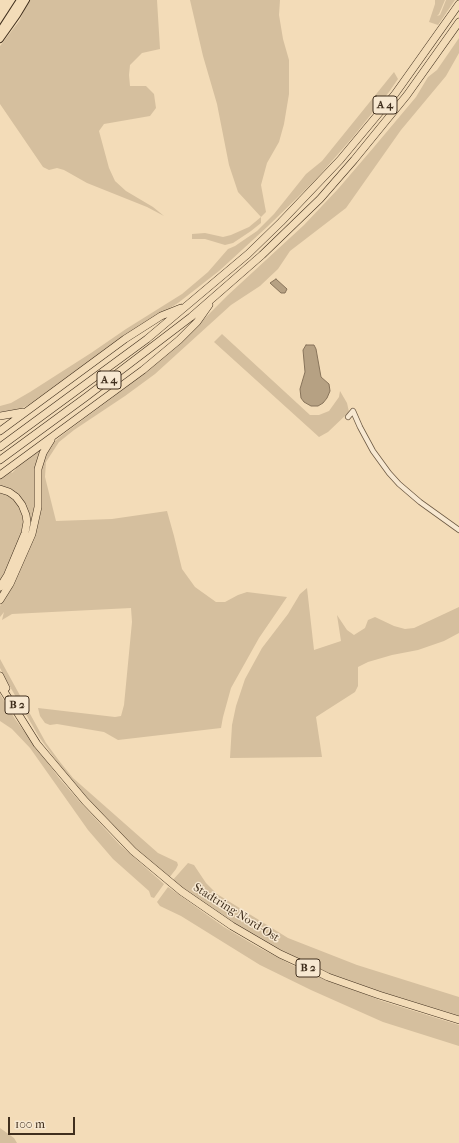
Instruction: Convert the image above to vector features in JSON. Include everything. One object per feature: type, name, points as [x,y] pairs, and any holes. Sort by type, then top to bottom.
[{"type":"highway","name":"A 4","points":[[0,447],[147,339],[248,254],[303,200],[340,160],[395,94],[459,4]]},
{"type":"highway","name":"A 4","points":[[0,460],[86,397],[184,322],[262,255],[320,199],[354,160],[408,95],[459,22]]},
{"type":"highway","points":[[0,475],[143,370],[179,340],[197,322],[215,296]]},
{"type":"highway","points":[[0,431],[125,339],[161,316],[188,305]]},
{"type":"highway","points":[[0,416],[29,410]]},
{"type":"highway","points":[[0,600],[10,584],[32,534],[38,507],[37,479],[40,460],[47,446],[56,434]]},
{"type":"highway","points":[[0,489],[9,492],[16,497],[26,514],[27,522],[25,533],[7,576],[0,587]]},
{"type":"highway","name":"B 2","points":[[0,676],[47,755]]},
{"type":"highway","name":"B 2","points":[[0,685],[33,737],[47,755]]},
{"type":"highway","name":"Stadtring Nord-Ost","points":[[47,755],[84,801],[133,851],[181,891],[232,926],[280,954],[328,977],[379,996],[459,1020]]},
{"type":"main road","points":[[0,31],[20,0]]},
{"type":"main road","points":[[0,39],[26,0]]},
{"type":"street","points":[[348,417],[353,411],[373,451],[398,484],[459,530]]},
{"type":"shaded area","points":[[28,0],[157,0],[160,49],[142,53],[130,65],[129,75],[130,86],[146,86],[154,94],[156,108],[150,116],[104,124],[99,131],[109,168],[115,181],[126,191],[153,207],[164,216],[147,207],[87,183],[64,170],[57,168],[49,170],[43,167],[0,104],[0,46],[20,20]]},
{"type":"shaded area","points":[[190,0],[280,0],[279,15],[283,39],[289,60],[289,94],[284,124],[279,142],[267,163],[261,185],[266,212],[261,217],[238,192],[229,165],[217,104],[203,56]]},
{"type":"shaded area","points":[[435,0],[445,0],[437,16],[440,15],[446,0],[455,0],[438,25],[429,22]]},
{"type":"shaded area","points":[[459,38],[459,53],[446,76],[401,130],[346,208],[290,251],[278,269],[260,286],[231,305],[155,374],[59,442],[46,462],[45,477],[56,521],[112,519],[167,511],[182,569],[195,587],[216,602],[225,602],[247,592],[287,597],[259,638],[231,688],[221,728],[118,740],[104,732],[57,724],[50,725],[45,723],[40,716],[38,708],[115,717],[121,716],[124,705],[132,622],[131,608],[12,614],[2,620],[4,612],[0,617],[0,606],[10,591],[32,539],[41,466],[44,457],[53,443],[61,436],[112,398],[181,342],[228,295],[304,225],[338,189],[416,97],[428,77],[437,70]]},
{"type":"shaded area","points":[[394,72],[398,79],[389,92],[353,137],[318,177],[219,271],[178,303],[139,327],[28,405],[19,410],[0,414],[0,406],[11,403],[30,392],[182,294],[208,272],[228,249],[257,231],[274,214],[306,174],[322,161]]},
{"type":"shaded area","points":[[261,217],[261,223],[233,243],[225,245],[205,239],[192,239],[192,234],[205,233],[223,237],[231,235],[249,227]]},
{"type":"shaded area","points":[[276,279],[287,289],[285,293],[281,293],[270,283]]},
{"type":"shaded area","points":[[222,334],[310,415],[319,415],[329,411],[339,397],[340,391],[347,403],[349,412],[328,432],[319,437],[214,342]]},
{"type":"shaded area","points":[[306,345],[314,345],[321,377],[329,384],[330,391],[327,398],[318,406],[311,406],[304,402],[301,398],[300,389],[305,372],[303,350]]},
{"type":"shaded area","points":[[44,447],[36,502],[29,535],[0,597],[0,591],[6,583],[29,517],[22,499],[14,492],[0,487],[0,478],[10,471],[12,473],[16,467]]},
{"type":"shaded area","points":[[0,492],[8,495],[19,504],[24,516],[23,531],[0,582]]},
{"type":"shaded area","points":[[307,588],[314,650],[341,641],[337,615],[347,630],[354,635],[365,628],[368,620],[375,617],[394,626],[405,629],[414,628],[459,607],[459,633],[444,641],[418,650],[392,655],[368,662],[358,667],[358,686],[355,692],[316,717],[322,757],[230,758],[232,725],[236,706],[245,679],[262,648],[288,614],[300,594]]},
{"type":"shaded area","points":[[0,659],[46,743],[73,778],[158,853],[177,862],[178,865],[176,869],[169,878],[129,844],[105,820],[67,775],[39,737],[0,668]]},
{"type":"shaded area","points":[[0,694],[15,719],[59,778],[120,845],[164,884],[154,898],[151,897],[149,891],[113,859],[88,830],[30,748],[12,729],[0,721]]},
{"type":"shaded area","points":[[188,863],[194,865],[206,883],[217,894],[288,938],[357,965],[459,997],[459,1017],[376,992],[340,979],[253,936],[228,921],[172,881]]},
{"type":"shaded area","points":[[168,887],[224,927],[294,966],[382,1001],[459,1025],[459,1046],[383,1022],[311,990],[260,965],[181,916],[160,906],[157,902]]},
{"type":"shaded area","points":[[0,1128],[14,1138],[17,1143],[0,1143]]}]
